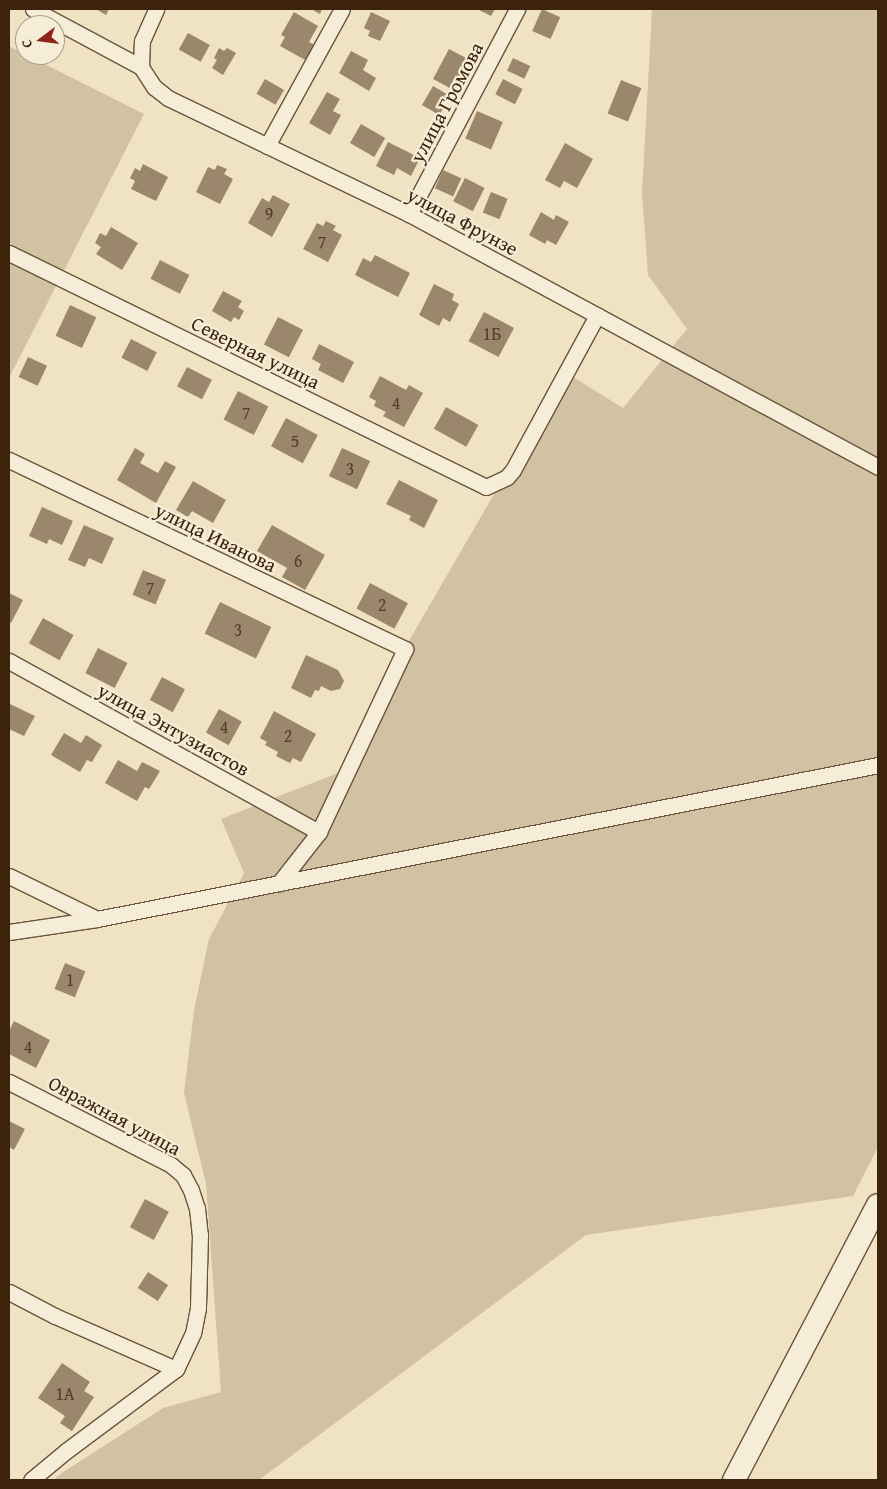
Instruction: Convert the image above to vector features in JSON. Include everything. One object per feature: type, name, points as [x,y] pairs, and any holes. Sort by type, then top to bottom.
[{"type":"street","name":"улица Фрунзе","points":[[33,9],[141,67],[154,87],[168,98],[410,214],[878,467]]},
{"type":"street","points":[[141,67],[142,41],[156,9]]},
{"type":"street","points":[[267,146],[342,9]]},
{"type":"street","name":"улица Громова","points":[[410,214],[518,9]]},
{"type":"street","name":"Северная улица","points":[[9,253],[486,487],[507,478],[513,470],[597,315]]},
{"type":"street","name":"улица Иванова","points":[[9,460],[405,649],[319,832]]},
{"type":"street","name":"улица Энтузиастов","points":[[9,661],[319,832]]},
{"type":"street","points":[[9,932],[97,919],[878,765]]},
{"type":"street","points":[[279,883],[319,832]]},
{"type":"street","points":[[9,876],[97,919]]},
{"type":"street","name":"Овражная улица","points":[[9,1082],[172,1165],[183,1175],[197,1208],[201,1270],[198,1308],[193,1333],[176,1369]]},
{"type":"street","points":[[734,1480],[878,1205]]},
{"type":"street","points":[[9,1292],[54,1316],[176,1369],[66,1451],[31,1480]]},
{"type":"shaded area","points":[[652,9],[878,9],[878,1147],[853,1196],[586,1235],[259,1480],[55,1480],[57,1476],[163,1408],[221,1392],[206,1184],[184,1093],[194,1010],[209,939],[244,873],[221,819],[338,773],[367,713],[565,372],[623,408],[687,329],[648,275],[642,193]]},
{"type":"shaded area","points":[[9,46],[15,49],[15,65],[47,65],[144,114],[9,378]]},
{"type":"building","points":[[96,9],[109,9],[106,15]]},
{"type":"building","points":[[311,9],[322,9],[320,14]]},
{"type":"building","points":[[477,9],[495,9],[491,16]]},
{"type":"building","points":[[542,9],[560,17],[551,39],[532,31]]},
{"type":"building","points":[[294,12],[318,26],[309,42],[315,45],[307,61],[280,46],[285,37],[281,35]]},
{"type":"building","points":[[371,12],[390,21],[380,41],[368,36],[370,31],[364,28]]},
{"type":"building","points":[[188,33],[210,45],[201,62],[179,50]]},
{"type":"building","points":[[219,48],[224,51],[227,48],[236,53],[223,75],[212,68],[217,60],[214,58]]},
{"type":"building","points":[[449,49],[470,60],[454,90],[433,79]]},
{"type":"building","points":[[351,51],[368,60],[363,70],[376,78],[369,91],[339,73]]},
{"type":"building","points":[[513,58],[530,66],[524,79],[507,71]]},
{"type":"building","points":[[265,79],[284,90],[276,105],[256,94]]},
{"type":"building","points":[[503,79],[523,89],[515,104],[495,94]]},
{"type":"building","points":[[621,80],[641,88],[628,122],[608,113]]},
{"type":"building","points":[[433,86],[450,96],[439,115],[422,105]]},
{"type":"building","points":[[327,92],[340,99],[333,111],[341,115],[330,135],[309,123]]},
{"type":"building","points":[[477,111],[503,122],[491,150],[465,139]]},
{"type":"building","points":[[361,124],[385,138],[374,157],[350,143]]},
{"type":"building","points":[[388,142],[420,158],[411,176],[397,168],[394,175],[376,166]]},
{"type":"building","points":[[565,143],[593,159],[577,188],[564,181],[560,188],[545,180]]},
{"type":"building","points":[[143,164],[168,177],[156,201],[131,189],[135,181],[130,178],[135,168],[140,171]]},
{"type":"building","points":[[217,165],[227,169],[224,174],[233,179],[220,204],[196,192],[208,167],[215,170]]},
{"type":"building","points":[[443,170],[461,178],[453,196],[435,188]]},
{"type":"building","points":[[465,178],[485,188],[473,211],[453,201]]},
{"type":"building","points":[[491,192],[508,199],[499,219],[483,212]]},
{"type":"building","points":[[273,195],[290,204],[272,237],[248,223],[262,198],[269,202]]},
{"type":"building","points":[[541,212],[554,220],[556,215],[569,222],[556,245],[547,240],[545,244],[529,235]]},
{"type":"building","points":[[326,221],[336,226],[333,230],[342,235],[328,262],[303,249],[317,223],[323,226]]},
{"type":"building","points":[[111,227],[138,243],[122,270],[96,254],[101,247],[95,243],[100,233],[106,236]]},
{"type":"building","points":[[375,255],[410,273],[398,297],[355,275],[363,258],[371,262]]},
{"type":"building","points":[[160,260],[189,275],[180,294],[150,279]]},
{"type":"building","points":[[434,284],[454,294],[452,300],[459,304],[450,322],[443,318],[439,326],[419,315]]},
{"type":"building","points":[[223,291],[242,301],[238,307],[244,311],[239,320],[234,317],[231,322],[212,311]]},
{"type":"building","points":[[70,305],[96,317],[82,348],[56,336]]},
{"type":"building","points":[[484,312],[514,328],[499,357],[469,341]]},
{"type":"building","points":[[278,317],[303,330],[289,357],[264,345]]},
{"type":"building","points":[[131,339],[157,352],[147,371],[121,358]]},
{"type":"building","points":[[319,344],[354,362],[343,383],[318,370],[321,364],[312,359]]},
{"type":"building","points":[[28,357],[47,366],[38,386],[19,377]]},
{"type":"building","points":[[187,367],[212,380],[202,399],[177,387]]},
{"type":"building","points":[[380,376],[406,390],[409,385],[423,393],[404,427],[383,416],[386,412],[374,406],[376,401],[369,397]]},
{"type":"building","points":[[238,391],[268,406],[254,435],[223,420]]},
{"type":"building","points":[[446,407],[478,425],[466,447],[434,429]]},
{"type":"building","points":[[286,418],[318,435],[303,463],[271,446]]},
{"type":"building","points":[[135,448],[145,454],[140,463],[158,473],[165,461],[176,467],[156,503],[117,480]]},
{"type":"building","points":[[342,448],[370,461],[357,489],[329,476]]},
{"type":"building","points":[[399,480],[438,500],[424,528],[409,520],[411,516],[386,504]]},
{"type":"building","points":[[193,481],[226,500],[213,523],[192,511],[188,517],[176,510]]},
{"type":"building","points":[[42,507],[73,521],[62,545],[49,539],[47,544],[29,536]]},
{"type":"building","points":[[84,525],[114,538],[102,564],[89,558],[85,567],[68,560]]},
{"type":"building","points":[[272,525],[325,555],[305,590],[282,577],[287,568],[257,551]]},
{"type":"building","points":[[143,570],[166,580],[155,605],[132,595]]},
{"type":"building","points":[[370,583],[408,603],[394,629],[356,609]]},
{"type":"building","points":[[9,593],[23,600],[11,623],[9,622]]},
{"type":"building","points":[[220,602],[271,627],[256,658],[205,633]]},
{"type":"building","points":[[43,618],[74,635],[60,660],[29,643]]},
{"type":"building","points":[[98,648],[127,663],[115,688],[85,673]]},
{"type":"building","points":[[306,655],[338,670],[344,681],[340,689],[331,691],[321,686],[319,691],[315,690],[311,698],[291,688]]},
{"type":"building","points":[[162,677],[185,689],[173,712],[150,700]]},
{"type":"building","points":[[10,704],[35,716],[24,736],[9,729]]},
{"type":"building","points":[[219,709],[242,722],[229,745],[206,733]]},
{"type":"building","points":[[274,711],[316,734],[301,762],[293,758],[290,763],[276,756],[278,752],[265,745],[267,742],[260,738]]},
{"type":"building","points":[[64,733],[81,743],[86,735],[102,745],[92,762],[87,760],[80,772],[51,755]]},
{"type":"building","points":[[118,760],[137,771],[142,762],[160,771],[149,789],[145,787],[137,801],[105,783]]},
{"type":"building","points":[[65,963],[85,971],[75,997],[55,989]]},
{"type":"building","points":[[14,1021],[50,1040],[36,1068],[9,1054],[9,1031]]},
{"type":"building","points":[[9,1121],[25,1129],[14,1150],[9,1147]]},
{"type":"building","points":[[145,1199],[169,1212],[154,1240],[130,1227]]},
{"type":"building","points":[[148,1272],[168,1285],[158,1301],[138,1288]]},
{"type":"building","points":[[62,1363],[90,1382],[84,1391],[94,1397],[72,1431],[60,1423],[65,1416],[38,1398]]}]
